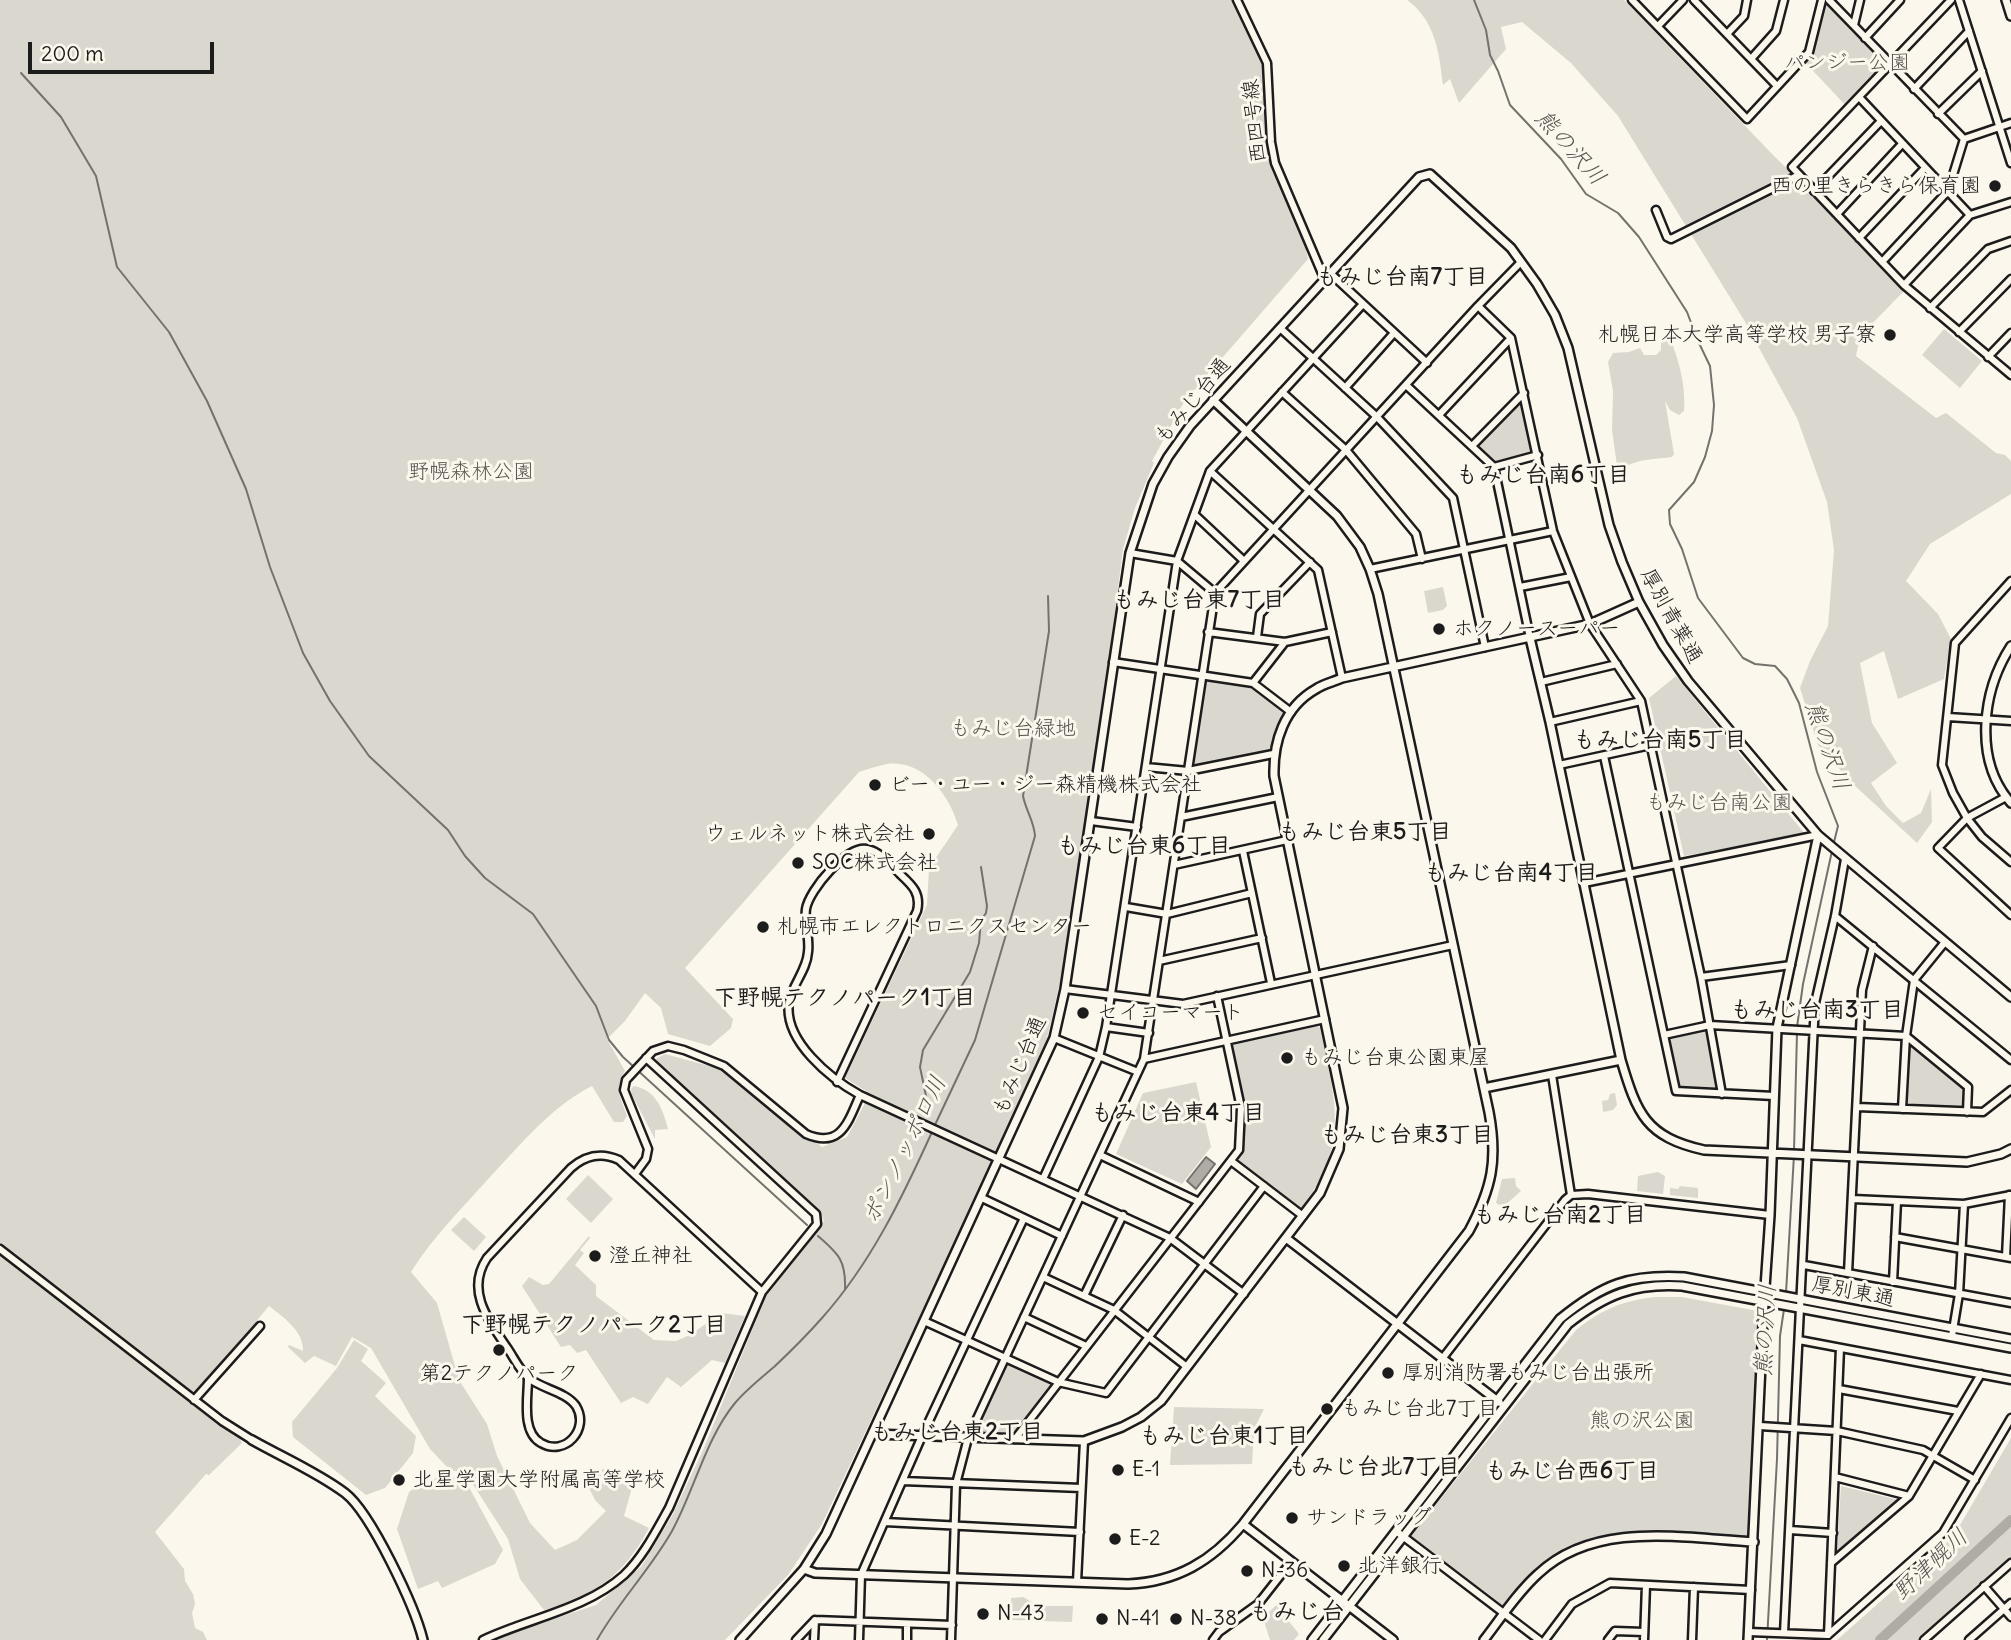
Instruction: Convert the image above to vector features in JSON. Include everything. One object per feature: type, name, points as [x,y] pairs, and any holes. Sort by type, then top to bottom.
[{"type":"street","name":"西四号線","points":[[1237,0],[1266,63],[1271,142],[1275,163],[1327,276]]},
{"type":"street","points":[[1632,0],[1747,119],[1809,52],[1822,0]]},
{"type":"street","points":[[1658,26],[1683,0]]},
{"type":"street","points":[[1693,0],[1777,86]]},
{"type":"street","points":[[1727,34],[1744,16],[1747,0]]},
{"type":"street","points":[[1751,59],[1776,31],[1784,0]]},
{"type":"street","points":[[1829,0],[1964,139]]},
{"type":"street","points":[[1854,25],[1860,0]]},
{"type":"street","points":[[1865,38],[1900,0]]},
{"type":"street","points":[[1951,0],[1792,167],[1904,285],[2011,375]]},
{"type":"street","points":[[1959,0],[2011,163]]},
{"type":"street","points":[[2008,4],[2011,16]]},
{"type":"street","points":[[1914,89],[1969,31]]},
{"type":"street","points":[[1938,114],[1982,71]]},
{"type":"street","points":[[1859,97],[1970,215]]},
{"type":"street","points":[[1814,191],[1881,121]]},
{"type":"street","points":[[1964,139],[2011,123]]},
{"type":"street","points":[[1882,262],[1948,191],[1964,139]]},
{"type":"street","points":[[1837,214],[1902,144]]},
{"type":"street","points":[[1859,238],[1926,168]]},
{"type":"street","name":"もみじ台通","points":[[740,1640],[804,1569],[826,1534],[1054,1038],[1065,989],[1130,552],[1160,470],[1190,426],[1213,400],[1419,177],[1430,174]]},
{"type":"street","name":"厚別青葉通","points":[[1430,174],[1511,248],[1555,315],[1568,348],[1611,531],[1639,601],[1663,645],[1688,681],[1821,837],[2011,997]]},
{"type":"street","points":[[1656,210],[1667,237],[1671,239],[1799,175]]},
{"type":"street","points":[[1904,285],[1970,215],[2011,202]]},
{"type":"street","points":[[1930,308],[1988,249],[2011,241]]},
{"type":"street","points":[[951,1640],[956,1484],[968,1438],[1144,1059],[1214,593],[1521,262]]},
{"type":"street","points":[[1327,276],[1363,304],[1427,363]]},
{"type":"street","points":[[1959,332],[2011,279]]},
{"type":"street","points":[[1043,1179],[1099,1056],[1113,995],[1177,561],[1210,471],[1363,304]]},
{"type":"street","points":[[1478,306],[1511,338],[1553,531],[1590,624],[1641,701],[1701,977],[1722,1094]]},
{"type":"street","points":[[1280,328],[1377,418],[1453,498],[1485,647]]},
{"type":"street","points":[[1345,388],[1395,333]]},
{"type":"street","points":[[1988,356],[2011,333]]},
{"type":"street","points":[[1439,415],[1511,338]]},
{"type":"street","points":[[1406,385],[1494,467],[1621,1060],[1632,1098],[1641,1115],[1670,1139],[1704,1150],[1966,1161],[2001,1154],[2011,1149]]},
{"type":"street","points":[[1282,392],[1346,450],[1416,534],[1422,559]]},
{"type":"street","points":[[1472,446],[1524,393]]},
{"type":"street","points":[[804,1569],[816,1573],[1140,1584],[1181,1574],[1213,1556],[1243,1524],[1469,1231],[1490,1185],[1494,1153],[1484,1088],[1378,594],[1370,569],[1360,547],[1337,516],[1213,400]]},
{"type":"street","points":[[1494,467],[1538,455]]},
{"type":"street","points":[[1210,471],[1318,570],[1342,678]]},
{"type":"street","points":[[1195,515],[1244,561]]},
{"type":"street","points":[[1370,569],[1553,531]]},
{"type":"street","points":[[1130,552],[1177,561],[1214,593]]},
{"type":"street","points":[[1257,637],[1261,614],[1310,562]]},
{"type":"street","points":[[1520,587],[1571,577]]},
{"type":"street","points":[[2011,581],[1955,643],[1942,765],[1953,793],[1968,818],[1982,837],[2011,862]]},
{"type":"street","points":[[872,1434],[1084,1441],[1108,1434],[1141,1417],[1161,1401],[1320,1193],[1339,1149],[1343,1108],[1278,797],[1273,754],[1280,730],[1291,712],[1315,689],[1342,678],[1590,624],[1639,601]]},
{"type":"street","points":[[1208,632],[1285,642],[1332,632]]},
{"type":"street","points":[[1253,683],[1285,642]]},
{"type":"street","points":[[2011,646],[1993,685],[1986,743],[1998,786],[2008,800],[1968,818],[1938,848],[2011,915]]},
{"type":"street","points":[[1113,662],[1253,683],[1291,712]]},
{"type":"street","points":[[1541,681],[1617,664]]},
{"type":"street","points":[[1550,722],[1641,701]]},
{"type":"street","points":[[1948,717],[2011,721]]},
{"type":"street","points":[[1559,765],[1651,745]]},
{"type":"street","points":[[1146,767],[1188,771],[1273,754]]},
{"type":"street","points":[[1604,756],[1676,1091],[1774,1096]]},
{"type":"street","points":[[1181,817],[1278,797]]},
{"type":"street","points":[[1091,821],[1137,827]]},
{"type":"street","points":[[1584,883],[1821,837],[1791,965],[1774,1096],[1764,1302],[1764,1427],[1749,1636],[1760,1632],[1828,1635],[1943,1533],[2011,1418]]},
{"type":"street","points":[[1174,865],[1287,840]]},
{"type":"street","points":[[837,1082],[919,902],[913,886],[881,856],[866,848],[849,852],[816,888],[806,910],[808,953],[789,1000],[790,1021],[802,1044],[821,1069],[837,1082],[860,1095],[1170,1238],[1244,1294]]},
{"type":"street","points":[[1243,851],[1271,983]]},
{"type":"street","points":[[1780,1633],[1790,1531],[1799,1340],[1796,1303],[1804,1265],[1803,1155],[1815,1003],[1835,916],[1842,856]]},
{"type":"street","points":[[1126,907],[1167,914],[1252,893]]},
{"type":"street","points":[[1835,916],[2011,1060]]},
{"type":"street","points":[[1159,961],[1262,938]]},
{"type":"street","points":[[1902,1109],[1906,1036],[1914,980],[1945,942]]},
{"type":"street","points":[[1065,989],[1183,1004],[1454,945]]},
{"type":"street","points":[[1849,1273],[1862,990],[1873,946]]},
{"type":"street","points":[[1701,977],[1791,965]]},
{"type":"street","points":[[1015,1440],[1239,1150],[1241,1108],[1217,996]]},
{"type":"street","points":[[1144,1059],[1325,1019]]},
{"type":"street","points":[[1664,1035],[1710,1025],[1906,1036],[1968,1087],[1967,1112]]},
{"type":"street","points":[[1106,1027],[1149,1033]]},
{"type":"street","points":[[1054,1038],[1138,1072]]},
{"type":"street","points":[[635,1174],[646,1159],[648,1150],[624,1090],[626,1080],[660,1047],[668,1046],[724,1066],[806,1134],[817,1139],[827,1139],[841,1132],[860,1095]]},
{"type":"street","points":[[483,1640],[590,1598],[610,1586],[631,1567],[650,1542],[669,1508],[762,1292],[817,1224],[816,1214],[646,1058]]},
{"type":"street","points":[[1484,1088],[1621,1060]]},
{"type":"street","points":[[1552,1075],[1572,1195]]},
{"type":"street","points":[[1857,1107],[1983,1112],[2011,1090]]},
{"type":"street","points":[[528,1378],[528,1419],[532,1434],[540,1443],[550,1447],[567,1444],[576,1435],[580,1425],[576,1407],[569,1400],[528,1378],[481,1306],[478,1292],[481,1267],[578,1162],[587,1157],[610,1156],[635,1174],[762,1292]]},
{"type":"street","points":[[1100,1156],[1199,1202]]},
{"type":"street","points":[[1231,1161],[1303,1216]]},
{"type":"street","points":[[924,1321],[1058,1382],[1106,1393],[1264,1186]]},
{"type":"street","points":[[1442,1359],[1565,1200],[1572,1195],[1588,1194],[1770,1215]]},
{"type":"street","points":[[1853,1199],[1964,1204],[2010,1195],[2008,1257],[1895,1237]]},
{"type":"street","points":[[982,1198],[1062,1236]]},
{"type":"street","points":[[1893,1282],[1897,1201]]},
{"type":"street","points":[[1952,1333],[1959,1294],[1964,1204]]},
{"type":"street","points":[[1084,1296],[1122,1215]]},
{"type":"street","points":[[859,1640],[861,1575],[922,1436],[1024,1218]]},
{"type":"street","points":[[1286,1238],[1500,1403]]},
{"type":"street","points":[[0,1249],[222,1421],[340,1489],[355,1503],[394,1567],[423,1640]]},
{"type":"street","points":[[1804,1265],[2011,1303]]},
{"type":"street","name":"厚別東通","points":[[1312,1640],[1404,1536],[1560,1319],[1587,1297],[1616,1283],[1655,1275],[1684,1277],[1776,1294],[1796,1303],[1952,1333],[2011,1348]]},
{"type":"street","points":[[1043,1277],[1114,1310],[1187,1367]]},
{"type":"street","name":"厚別東通","points":[[1323,1640],[1396,1531],[1568,1324],[1592,1305],[1621,1292],[1656,1284],[1682,1286],[1775,1304],[1796,1303]]},
{"type":"street","points":[[1024,1317],[1086,1346]]},
{"type":"street","points":[[194,1400],[260,1326]]},
{"type":"street","name":"厚別東通","points":[[1952,1333],[2011,1339]]},
{"type":"street","points":[[1799,1340],[2011,1380]]},
{"type":"street","points":[[1828,1635],[1840,1348]]},
{"type":"street","points":[[1831,1563],[1909,1496],[1981,1374]]},
{"type":"street","points":[[1839,1389],[1958,1411]]},
{"type":"street","points":[[1764,1427],[1837,1431],[1923,1450],[1975,1480]]},
{"type":"street","points":[[1077,1582],[1084,1441]]},
{"type":"street","points":[[1835,1477],[1909,1496]]},
{"type":"street","points":[[903,1481],[1081,1488]]},
{"type":"street","points":[[885,1522],[1080,1532]]},
{"type":"street","points":[[1243,1524],[1393,1640]]},
{"type":"street","points":[[1396,1531],[1539,1640]]},
{"type":"street","points":[[1790,1531],[1833,1533]]},
{"type":"street","points":[[1484,1640],[1540,1572],[1585,1545],[1612,1539],[1648,1536],[1754,1542]]},
{"type":"street","points":[[1213,1640],[1219,1632],[1258,1604],[1291,1562]]},
{"type":"street","points":[[1924,1640],[2011,1563]]},
{"type":"street","points":[[1545,1640],[1572,1604],[1611,1583],[1751,1590]]},
{"type":"street","points":[[1608,1640],[1615,1631],[1644,1636],[1646,1585]]},
{"type":"street","points":[[1984,1586],[2011,1617]]},
{"type":"street","points":[[1692,1640],[1694,1587]]},
{"type":"street","points":[[1969,1640],[2011,1603]]},
{"type":"street","points":[[815,1620],[952,1625]]},
{"type":"street","points":[[796,1640],[815,1620]]},
{"type":"street","points":[[814,1640],[815,1620]]},
{"type":"street","points":[[907,1625],[907,1640]]},
{"type":"green space","name":"野幌森林公園","points":[[0,0],[1235,0],[1268,64],[1270,138],[1278,173],[1304,241],[1308,259],[1184,402],[1152,461],[1154,463],[1135,508],[1123,549],[1088,824],[1063,970],[1043,1055],[822,1524],[788,1575],[725,1640],[496,1640],[596,1605],[641,1567],[672,1516],[703,1450],[766,1296],[824,1221],[820,1212],[654,1060],[665,1054],[724,1070],[822,1147],[847,1137],[864,1105],[866,1091],[845,1078],[927,905],[929,868],[958,825],[948,802],[933,781],[912,767],[900,764],[887,764],[859,772],[685,968],[733,1019],[731,1028],[710,1046],[668,1034],[661,1008],[645,993],[625,1021],[607,1039],[625,1071],[619,1088],[627,1116],[623,1122],[614,1122],[592,1086],[563,1104],[526,1139],[459,1211],[411,1272],[437,1303],[459,1380],[487,1424],[497,1456],[530,1523],[555,1550],[577,1540],[606,1511],[595,1500],[587,1484],[603,1469],[633,1484],[624,1516],[649,1528],[630,1558],[618,1571],[578,1598],[544,1610],[520,1579],[508,1539],[467,1475],[449,1469],[430,1449],[371,1348],[352,1337],[336,1366],[314,1356],[305,1363],[288,1347],[289,1345],[303,1351],[300,1337],[286,1320],[269,1306],[258,1319],[257,1327],[190,1401],[238,1435],[242,1443],[209,1475],[206,1474],[155,1532],[184,1569],[185,1581],[193,1594],[195,1604],[192,1613],[195,1628],[203,1632],[207,1640],[0,1640]]},
{"type":"green space","points":[[1407,0],[1624,0],[1774,156],[1908,287],[1860,336],[1856,356],[1936,418],[1946,413],[1996,453],[2005,455],[2011,461],[2011,494],[1930,544],[1906,581],[1938,614],[1951,639],[1944,679],[1898,699],[1884,651],[1860,663],[1872,723],[1897,763],[1871,783],[1886,806],[1903,823],[1921,813],[1931,789],[1932,822],[1917,843],[1853,784],[1818,745],[1800,688],[1828,626],[1834,550],[1827,502],[1797,418],[1744,320],[1618,116],[1571,63],[1522,22],[1501,27],[1506,49],[1459,103],[1450,79],[1443,85],[1430,28],[1417,8]]},
{"type":"green space","name":"パンジー公園","points":[[1822,0],[1829,0],[1890,64],[1848,108],[1802,59],[1809,52]]},
{"type":"green space","points":[[1944,329],[1982,361],[1960,388],[1922,355]]},
{"type":"green space","points":[[1668,332],[1684,390],[1684,411],[1679,415],[1670,410],[1665,401],[1674,454],[1672,457],[1636,462],[1618,473],[1612,430],[1613,391],[1608,362],[1613,353],[1640,348],[1644,355],[1656,355],[1661,350],[1661,336]]},
{"type":"green space","points":[[1524,393],[1538,455],[1494,467],[1472,446]]},
{"type":"green space","points":[[1443,587],[1447,606],[1443,610],[1428,613],[1424,591]]},
{"type":"green space","points":[[1202,675],[1253,683],[1291,712],[1273,754],[1188,771]]},
{"type":"green space","name":"もみじ台南公園","points":[[1676,676],[1805,834],[1684,856],[1649,698]]},
{"type":"green space","points":[[1710,1025],[1722,1094],[1676,1091],[1664,1035]]},
{"type":"green space","points":[[1317,1026],[1320,1028],[1334,1100],[1333,1142],[1317,1185],[1299,1209],[1238,1161],[1242,1151],[1245,1108],[1232,1046]]},
{"type":"green space","points":[[1906,1036],[1968,1087],[1967,1112],[1902,1109]]},
{"type":"green space","points":[[1196,1082],[1211,1147],[1182,1184],[1116,1154],[1143,1093]]},
{"type":"green space","points":[[634,1086],[653,1096],[664,1114],[668,1129],[655,1130],[655,1139],[632,1095],[631,1089]]},
{"type":"green space","points":[[1615,1093],[1617,1105],[1613,1110],[1603,1112],[1602,1101],[1608,1100],[1610,1094]]},
{"type":"green space","points":[[1658,1172],[1665,1176],[1663,1194],[1637,1191],[1638,1176]]},
{"type":"green space","points":[[588,1175],[613,1199],[591,1223],[566,1199]]},
{"type":"green space","points":[[1515,1178],[1516,1186],[1521,1191],[1503,1207],[1496,1203],[1502,1179]]},
{"type":"green space","points":[[1680,1186],[1698,1188],[1698,1198],[1670,1195],[1670,1188],[1678,1189]]},
{"type":"green space","points":[[464,1217],[486,1237],[474,1251],[451,1230]]},
{"type":"green space","points":[[589,1236],[580,1250],[584,1253],[575,1265],[596,1285],[596,1296],[654,1340],[676,1341],[690,1335],[721,1313],[745,1316],[725,1363],[712,1360],[681,1387],[667,1377],[648,1404],[633,1397],[621,1403],[586,1350],[577,1353],[570,1345],[561,1347],[522,1286],[529,1277],[543,1285],[549,1284]]},
{"type":"green space","name":"熊の沢公園","points":[[1655,1297],[1682,1297],[1758,1311],[1747,1538],[1643,1533],[1590,1540],[1567,1548],[1546,1561],[1501,1608],[1410,1537],[1576,1330],[1613,1307]]},
{"type":"green space","points":[[354,1340],[368,1349],[361,1361],[386,1383],[375,1396],[416,1436],[413,1453],[385,1488],[366,1495],[293,1437],[292,1422],[337,1368]]},
{"type":"green space","points":[[1005,1358],[1058,1382],[1015,1439],[968,1438]]},
{"type":"green space","points":[[1174,1407],[1264,1409],[1254,1429],[1252,1464],[1170,1465]]},
{"type":"green space","points":[[2011,1438],[2011,1559],[1920,1640],[1837,1640],[1953,1537]]},
{"type":"green space","points":[[440,1477],[464,1478],[503,1550],[495,1564],[442,1588],[438,1581],[418,1589],[397,1529],[409,1492],[421,1483]]},
{"type":"green space","points":[[1841,1486],[1899,1500],[1837,1554]]},
{"type":"green space","points":[[1023,1597],[1039,1606],[1073,1606],[1072,1622],[1012,1620],[1011,1598]]},
{"type":"green space","points":[[1276,1605],[1299,1634],[1294,1640],[1270,1640],[1263,1618]]},
{"type":"shaded area","points":[[1206,1157],[1215,1164],[1196,1189],[1187,1181]]},
{"type":"waterway","name":"熊の沢川","points":[[1474,0],[1486,30],[1490,55],[1510,105],[1561,159],[1586,194],[1618,213],[1639,237],[1687,312],[1710,366],[1714,405],[1712,431],[1694,482],[1669,510],[1670,524],[1682,549],[1698,598],[1743,658],[1755,664],[1775,666],[1787,679],[1799,703],[1817,772],[1838,826],[1833,846]]},
{"type":"waterway","points":[[21,73],[61,117],[96,176],[117,267],[169,332],[207,401],[246,489],[270,567],[303,653],[330,701],[369,756],[448,830],[465,856],[485,878],[533,914],[596,1006],[609,1040],[623,1057],[807,1225]]},
{"type":"waterway","name":"ポンノッポロ川","points":[[934,1127],[975,1040],[1035,836],[1023,796],[1049,631],[1048,596]]},
{"type":"waterway","name":"熊の沢川","points":[[1797,1027],[1803,984],[1832,851]]},
{"type":"waterway","points":[[927,1101],[920,1067],[923,1050],[970,972],[979,943],[981,920],[987,906],[981,867]]},
{"type":"waterway","name":"熊の沢川","points":[[1794,1150],[1797,1033]]},
{"type":"waterway","name":"ポンノッポロ川","points":[[597,1640],[672,1531],[708,1448],[725,1417],[744,1393],[816,1324],[856,1275],[897,1205],[932,1132]]},
{"type":"waterway","name":"熊の沢川","points":[[1786,1293],[1794,1155]]},
{"type":"waterway","points":[[818,1236],[840,1259],[845,1289]]},
{"type":"waterway","name":"熊の沢川","points":[[1767,1640],[1777,1459],[1780,1336],[1784,1309]]},
{"type":"waterway","name":"野津幌川","points":[[1880,1640],[2011,1520]]},
{"type":"place","name":"西の里きらきら保育園","points":[[1995,186]]},
{"type":"place","name":"札幌日本大学高等学校 男子寮","points":[[1890,335]]},
{"type":"place","name":"ホクノースーパー","points":[[1439,629]]},
{"type":"place","name":"ビー・ユー・ジー森精機株式会社","points":[[875,785]]},
{"type":"place","name":"ウェルネット株式会社","points":[[929,834]]},
{"type":"place","name":"SOC株式会社","points":[[798,863]]},
{"type":"place","name":"札幌市エレクトロニクスセンター","points":[[763,927]]},
{"type":"place","name":"セイコーマート","points":[[1083,1013]]},
{"type":"place","name":"もみじ台東公園東屋","points":[[1287,1058]]},
{"type":"place","name":"澄丘神社","points":[[595,1256]]},
{"type":"place","name":"第2テクノパーク","points":[[499,1350]]},
{"type":"place","name":"厚別消防署もみじ台出張所","points":[[1388,1373]]},
{"type":"place","name":"もみじ台北7丁目","points":[[1327,1409]]},
{"type":"place","name":"E-1","points":[[1118,1470]]},
{"type":"place","name":"北星学園大学附属高等学校","points":[[399,1480]]},
{"type":"place","name":"サンドラッグ","points":[[1292,1518]]},
{"type":"place","name":"E-2","points":[[1115,1539]]},
{"type":"place","name":"北洋銀行","points":[[1344,1566]]},
{"type":"place","name":"N-36","points":[[1247,1571]]},
{"type":"place","name":"N-43","points":[[983,1614]]},
{"type":"place","name":"N-41","points":[[1102,1619]]},
{"type":"place","name":"N-38","points":[[1176,1619]]},
{"type":"district","name":"もみじ台南7丁目","points":[[1402,277]]},
{"type":"district","name":"もみじ台南6丁目","points":[[1543,475]]},
{"type":"district","name":"もみじ台東7丁目","points":[[1199,600]]},
{"type":"district","name":"もみじ台南5丁目","points":[[1660,740]]},
{"type":"district","name":"もみじ台東5丁目","points":[[1365,832]]},
{"type":"district","name":"もみじ台東6丁目","points":[[1144,846]]},
{"type":"district","name":"もみじ台南4丁目","points":[[1511,873]]},
{"type":"district","name":"下野幌テクノパーク1丁目","points":[[845,998]]},
{"type":"district","name":"もみじ台南3丁目","points":[[1817,1010]]},
{"type":"district","name":"もみじ台東4丁目","points":[[1178,1113]]},
{"type":"district","name":"もみじ台東3丁目","points":[[1407,1135]]},
{"type":"district","name":"もみじ台南2丁目","points":[[1560,1215]]},
{"type":"district","name":"下野幌テクノパーク2丁目","points":[[594,1325]]},
{"type":"district","name":"もみじ台東2丁目","points":[[957,1432]]},
{"type":"district","name":"もみじ台東1丁目","points":[[1224,1436]]},
{"type":"district","name":"もみじ台北7丁目","points":[[1374,1467]]},
{"type":"district","name":"もみじ台西6丁目","points":[[1572,1471]]},
{"type":"district","name":"もみじ台","points":[[1297,1612]]},
{"type":"park label","name":"もみじ台緑地","points":[[1013,729]]}]
